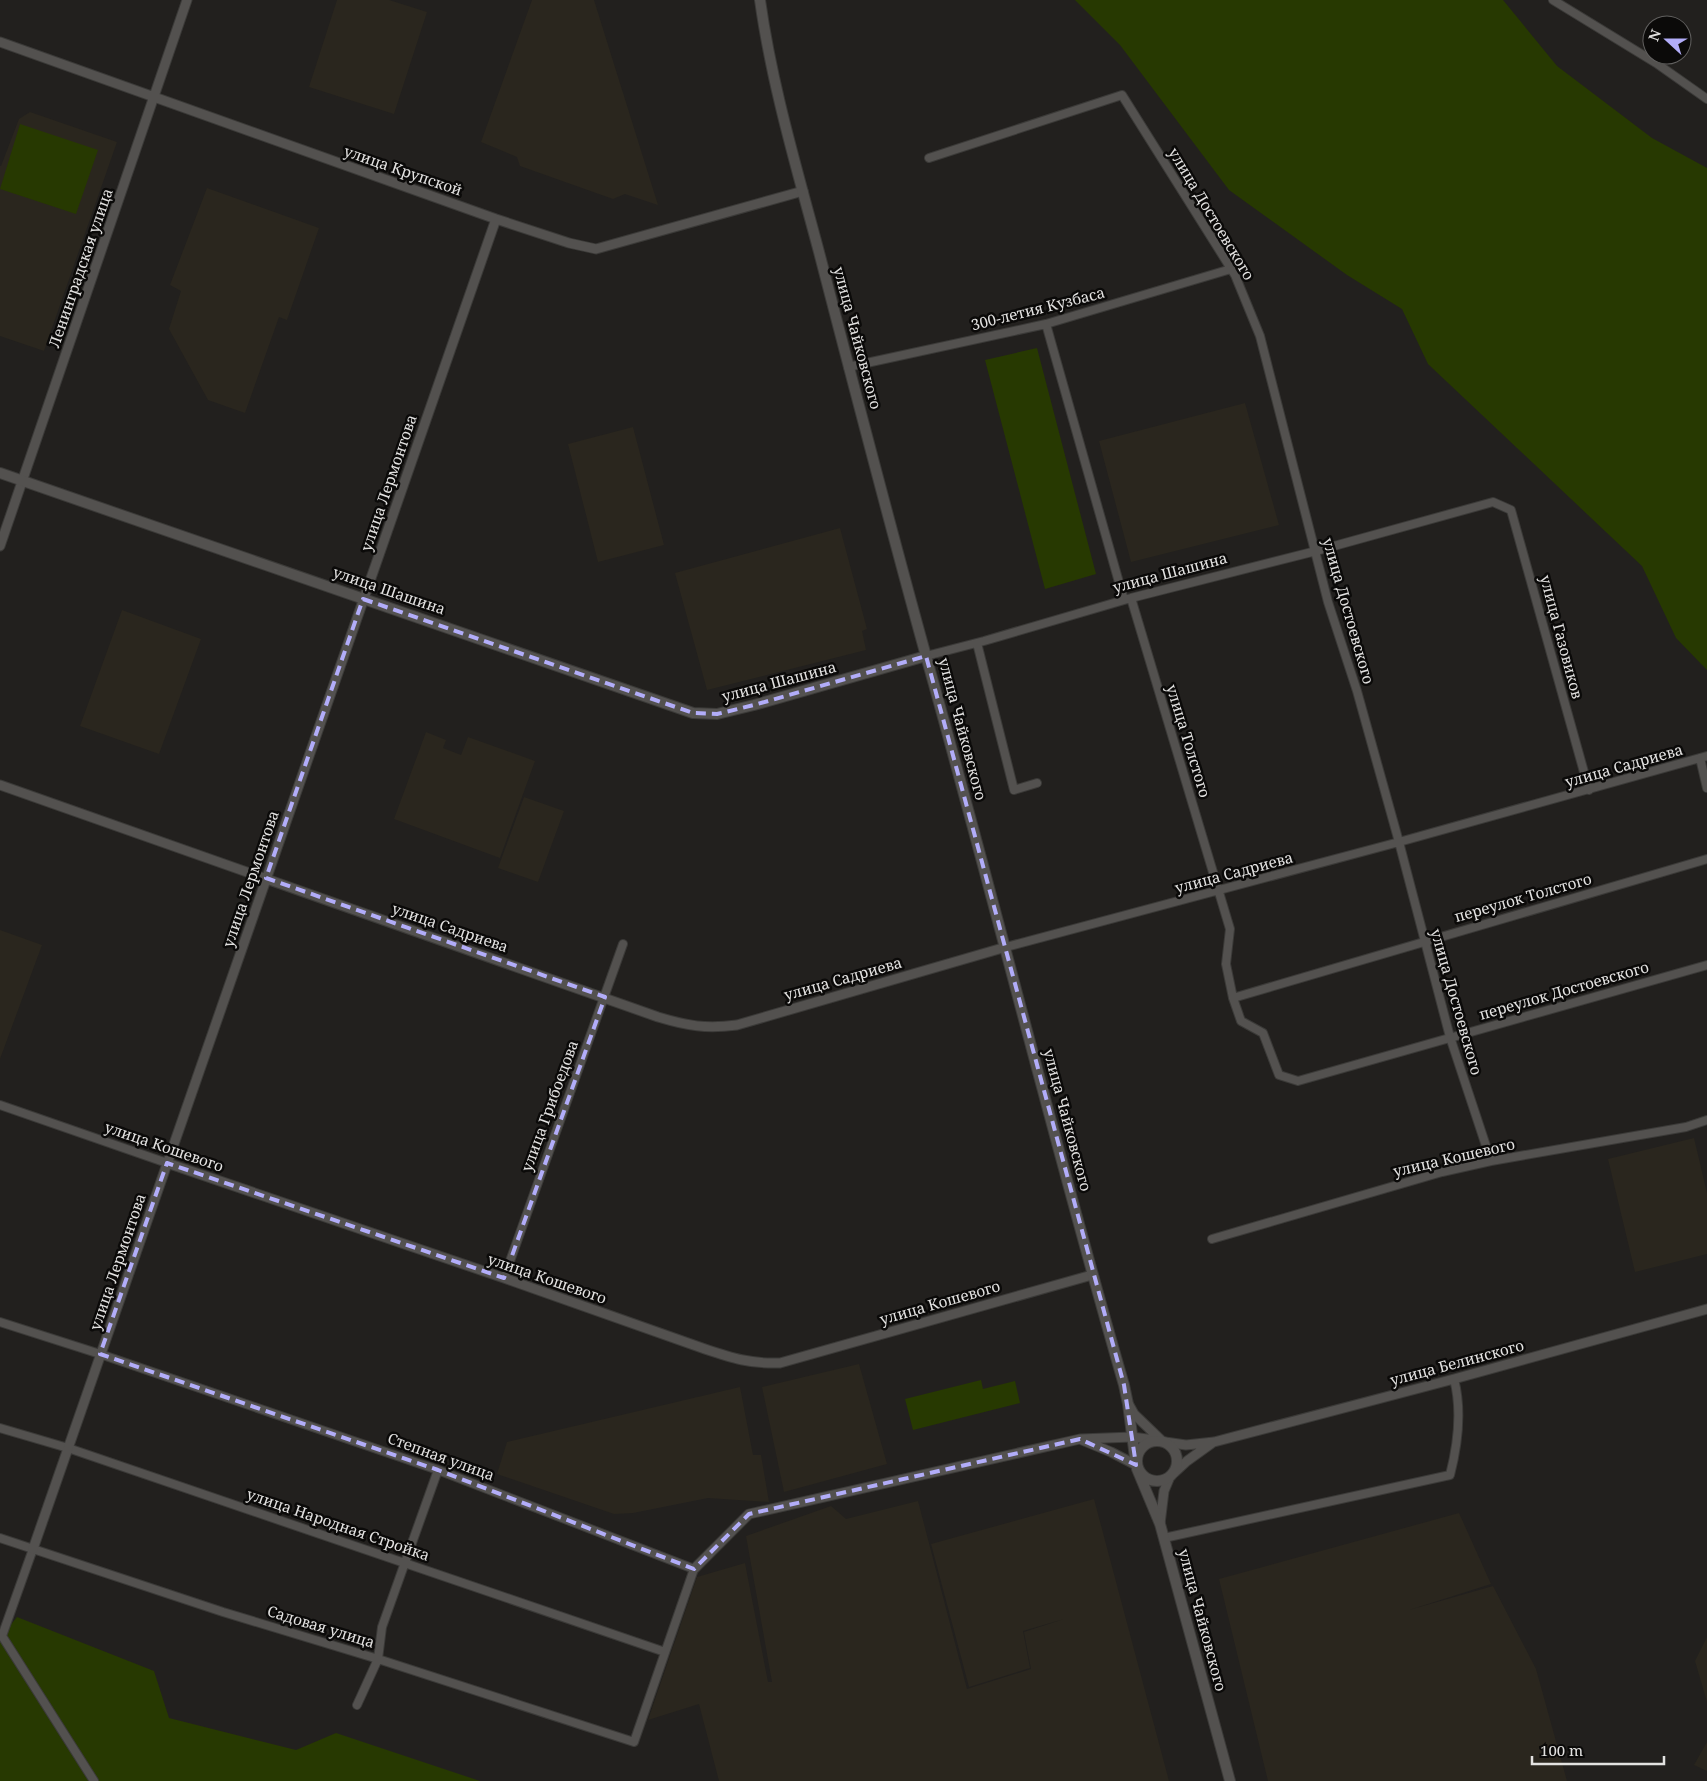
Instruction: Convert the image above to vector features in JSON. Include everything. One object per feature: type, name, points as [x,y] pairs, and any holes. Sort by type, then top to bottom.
[{"type":"main road","name":"улица Чайковского","points":[[760,0],[773,75],[848,367],[1128,1404],[1137,1467],[1160,1524],[1230,1781]]},
{"type":"main road","name":"улица Шашина","points":[[0,473],[693,713],[717,714],[754,705],[926,656]]},
{"type":"main road","points":[[1164,1442],[1173,1449],[1177,1462],[1171,1476],[1155,1481],[1149,1480],[1137,1467],[1140,1452],[1144,1446],[1150,1443],[1164,1442]]},
{"type":"street","name":"Ленинградская улица","points":[[0,546],[187,0]]},
{"type":"street","points":[[1553,0],[1656,63],[1707,99]]},
{"type":"street","name":"улица Крупской","points":[[0,42],[496,219],[569,243],[596,249],[803,190]]},
{"type":"street","name":"улица Достоевского","points":[[929,158],[1122,94],[1231,268],[1260,336],[1328,602],[1357,691],[1450,1038],[1491,1161]]},
{"type":"street","name":"улица Лермонтова","points":[[33,1549],[496,219]]},
{"type":"street","name":"300-летия Кузбаса","points":[[848,367],[1046,324],[1231,268]]},
{"type":"street","name":"улица Толстого","points":[[1046,324],[1218,891]]},
{"type":"street","name":"улица Шашина","points":[[926,656],[1128,599],[1316,551],[1493,502]]},
{"type":"street","name":"улица Газовиков","points":[[1493,502],[1511,510],[1589,790]]},
{"type":"street","points":[[977,643],[1014,790],[1038,783]]},
{"type":"street","points":[[1703,757],[1707,788]]},
{"type":"street","name":"улица Садриева","points":[[0,785],[680,1023],[714,1028],[736,1025],[1006,947],[1399,842],[1703,757]]},
{"type":"street","name":"переулок Толстого","points":[[1233,998],[1707,859]]},
{"type":"street","name":"переулок Достоевского","points":[[1218,891],[1230,929],[1226,964],[1233,998],[1241,1021],[1263,1033],[1280,1075],[1298,1081],[1707,965]]},
{"type":"street","name":"улица Грибоедова","points":[[504,1278],[623,944]]},
{"type":"street","name":"улица Кошевого","points":[[0,1105],[504,1278],[713,1352],[759,1364],[780,1363],[1092,1275]]},
{"type":"street","name":"улица Кошевого","points":[[1212,1239],[1442,1172],[1491,1161],[1686,1127],[1707,1120]]},
{"type":"street","name":"улица Белинского","points":[[1214,1442],[1707,1309]]},
{"type":"street","name":"Степная улица","points":[[0,1322],[100,1354],[438,1470],[694,1569]]},
{"type":"street","points":[[1164,1538],[1450,1475],[1457,1450],[1458,1395],[1454,1378]]},
{"type":"street","points":[[1128,1404],[1134,1414],[1164,1442]]},
{"type":"street","name":"улица Народная Стройка","points":[[0,1428],[68,1448],[665,1652]]},
{"type":"street","points":[[665,1652],[694,1569],[749,1514],[1080,1439],[1132,1437],[1186,1445],[1214,1442]]},
{"type":"street","points":[[1080,1439],[1112,1452],[1137,1467]]},
{"type":"street","points":[[1160,1524],[1164,1491],[1171,1476],[1197,1453],[1214,1442]]},
{"type":"street","points":[[357,1705],[378,1659],[382,1627],[438,1470]]},
{"type":"street","name":"Садовая улица","points":[[0,1538],[223,1612],[378,1659],[634,1742],[665,1652]]},
{"type":"street","points":[[33,1549],[2,1636],[94,1781]]},
{"type":"highlighted area","points":[[363,599],[693,713],[717,714],[754,705],[926,656],[1124,1385],[1136,1465],[1080,1439],[749,1514],[694,1569],[438,1470],[100,1354],[167,1163],[504,1278],[605,997],[266,878]]},
{"type":"shaded area","points":[[337,0],[389,0],[427,12],[394,114],[309,87]]},
{"type":"shaded area","points":[[532,0],[594,0],[658,205],[625,194],[613,199],[520,166],[517,157],[481,142]]},
{"type":"shaded area","points":[[30,112],[117,142],[44,351],[0,336],[0,166],[19,119]]},
{"type":"shaded area","points":[[207,188],[319,228],[287,320],[279,317],[245,413],[208,400],[169,329],[181,291],[170,285]]},
{"type":"shaded area","points":[[1245,403],[1279,525],[1131,562],[1099,441]]},
{"type":"shaded area","points":[[633,427],[664,545],[598,562],[568,444]]},
{"type":"shaded area","points":[[840,528],[867,629],[862,631],[866,650],[707,690],[675,573]]},
{"type":"shaded area","points":[[122,610],[201,639],[159,754],[80,726]]},
{"type":"shaded area","points":[[426,732],[446,740],[443,748],[461,755],[468,737],[535,761],[500,858],[394,819]]},
{"type":"shaded area","points":[[524,797],[564,811],[538,882],[498,868]]},
{"type":"shaded area","points":[[0,930],[42,945],[0,1059]]},
{"type":"shaded area","points":[[1694,1138],[1707,1193],[1707,1254],[1635,1272],[1608,1159]]},
{"type":"shaded area","points":[[859,1364],[887,1464],[784,1492],[762,1387]]},
{"type":"shaded area","points":[[740,1387],[753,1455],[761,1455],[769,1502],[708,1498],[633,1513],[614,1514],[497,1474],[507,1442]]},
{"type":"shaded area","points":[[1094,1499],[1169,1781],[719,1781],[699,1704],[648,1720],[697,1577],[745,1563],[768,1682],[772,1682],[746,1536],[831,1506],[846,1519],[918,1501],[967,1689],[1031,1669],[1024,1632],[1064,1619],[1023,1631],[1030,1668],[969,1687],[931,1544]]},
{"type":"shaded area","points":[[1459,1513],[1491,1584],[1409,1610],[1493,1586],[1536,1669],[1567,1781],[1268,1781],[1219,1579]]},
{"type":"shaded area","points":[[1707,1637],[1707,1702],[1695,1661]]},
{"type":"shaded area","points":[[1707,1742],[1707,1771],[1694,1765]]},
{"type":"green space","points":[[1075,0],[1503,0],[1557,66],[1652,138],[1707,168],[1707,670],[1676,638],[1642,566],[1428,364],[1402,309],[1347,275],[1229,190],[1120,45]]},
{"type":"green space","points":[[20,124],[98,150],[76,214],[0,189]]},
{"type":"green space","points":[[1037,348],[1096,574],[1045,589],[985,360]]},
{"type":"green space","points":[[981,1380],[983,1389],[1015,1381],[1020,1403],[913,1430],[905,1399]]},
{"type":"green space","points":[[17,1617],[154,1671],[169,1718],[296,1750],[336,1733],[480,1781],[0,1781],[0,1638]]}]
